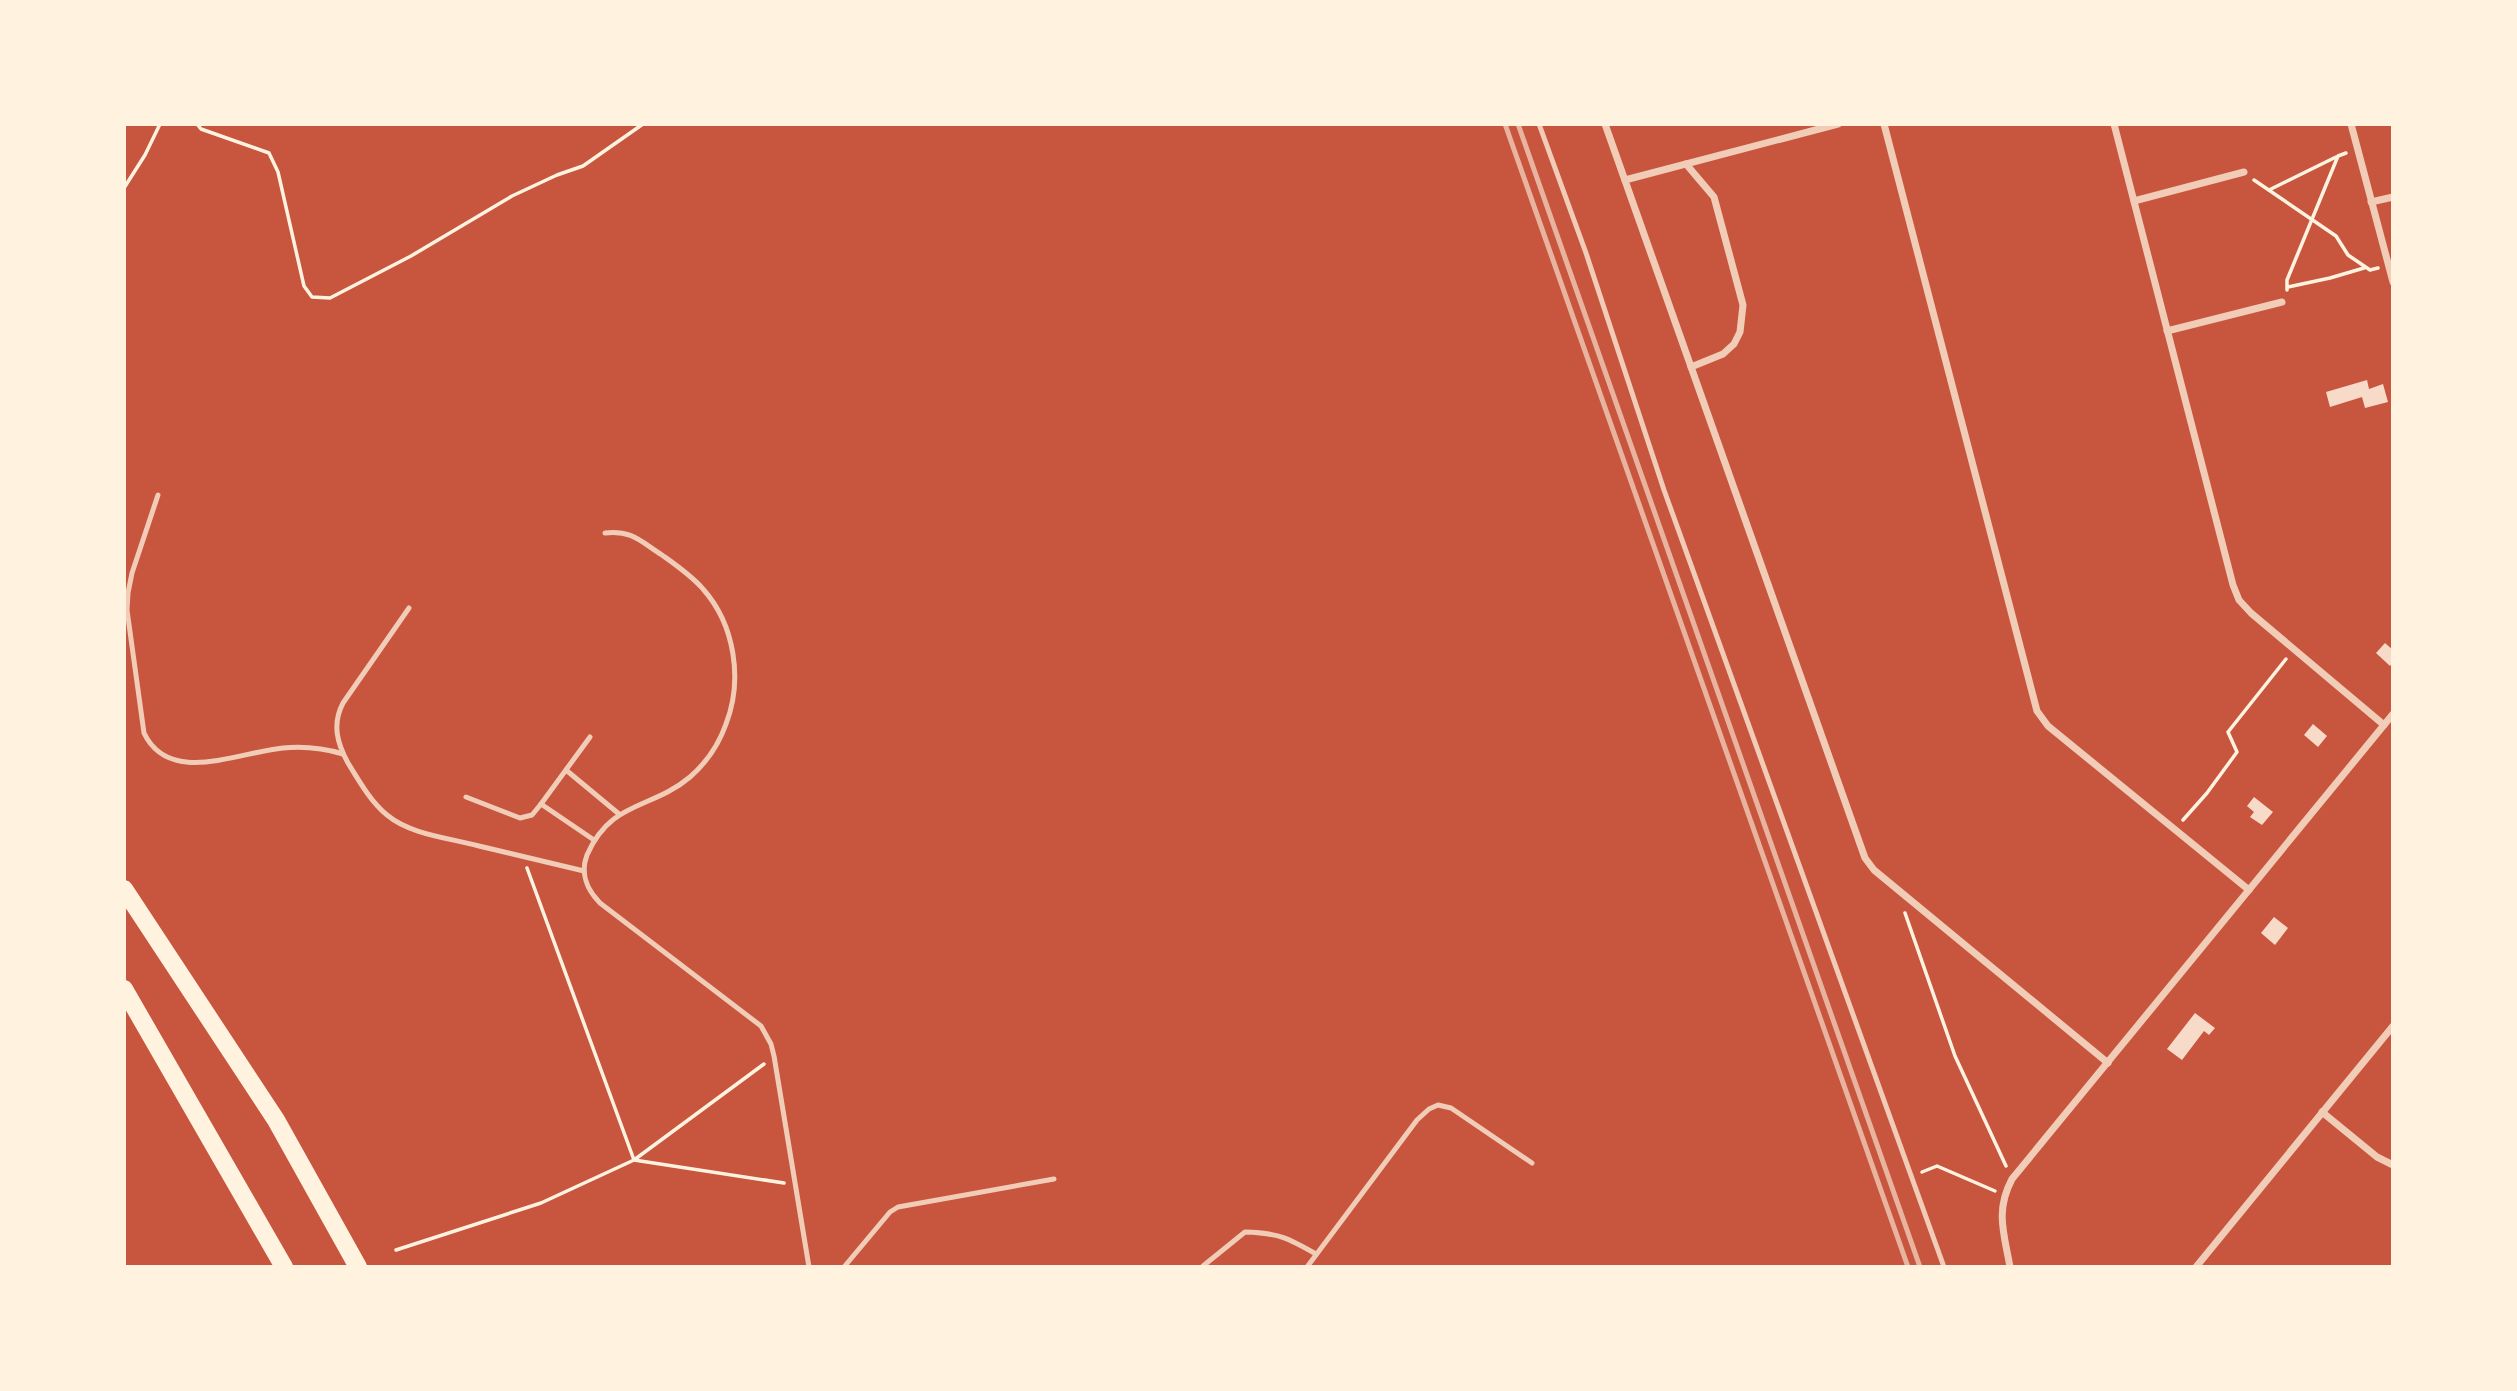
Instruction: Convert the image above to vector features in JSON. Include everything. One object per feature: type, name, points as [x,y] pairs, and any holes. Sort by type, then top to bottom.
[{"type":"main road","points":[[124,889],[240,1062],[314,1184],[371,1267]]},
{"type":"main road","points":[[124,989],[284,1267]]},
{"type":"main road","points":[[314,1184],[358,1267]]},
{"type":"street","points":[[1605,124],[1865,858],[1874,870],[1895,888],[2108,1062]]},
{"type":"street","points":[[1625,180],[1838,124]]},
{"type":"street","points":[[1884,124],[2037,711],[2048,726],[2249,890]]},
{"type":"street","points":[[2114,124],[2239,600],[2293,650],[2384,725]]},
{"type":"street","points":[[2351,124],[2393,282]]},
{"type":"street","points":[[1686,164],[1714,197],[1743,304],[1740,332],[1734,344],[1723,354],[1691,368]]},
{"type":"street","points":[[2133,201],[2244,172]]},
{"type":"street","points":[[2371,202],[2393,197]]},
{"type":"street","points":[[2167,331],[2282,302]]},
{"type":"street","points":[[2010,1267],[2001,1223],[2004,1195],[2012,1179],[2393,715]]},
{"type":"street","points":[[2196,1267],[2393,1026]]},
{"type":"street","points":[[2322,1112],[2377,1157],[2393,1165]]},
{"type":"lane","points":[[1539,124],[1586,253],[1664,489],[1944,1267]]},
{"type":"lane","points":[[158,495],[132,573],[127,610],[144,733],[150,747],[170,760],[190,762],[222,760],[304,746],[343,754]]},
{"type":"lane","points":[[605,533],[627,533],[674,563],[703,588],[726,627],[733,650],[735,670],[727,724],[713,750],[690,776],[671,790],[619,814],[604,825],[585,861],[588,889],[600,903],[761,1026],[774,1056],[809,1267]]},
{"type":"lane","points":[[409,608],[339,712],[335,730],[343,754],[358,781],[378,807],[396,822],[433,835],[584,871]]},
{"type":"lane","points":[[466,797],[520,818],[532,815],[590,737]]},
{"type":"lane","points":[[566,770],[619,814]]},
{"type":"lane","points":[[541,804],[594,840]]},
{"type":"lane","points":[[1307,1267],[1396,1146],[1429,1109],[1438,1105],[1451,1108],[1532,1163]]},
{"type":"lane","points":[[844,1267],[890,1212],[898,1207],[1054,1179]]},
{"type":"lane","points":[[1203,1266],[1245,1232],[1284,1236],[1316,1254]]},
{"type":"path","points":[[124,188],[145,155],[160,124]]},
{"type":"path","points":[[197,124],[201,129],[258,149],[272,157],[278,172],[304,286],[312,297],[322,299],[330,298],[411,256],[512,196],[557,174],[583,166],[643,124]]},
{"type":"path","points":[[2269,190],[2358,149]]},
{"type":"path","points":[[2282,302],[2288,287],[2287,280],[2338,156]]},
{"type":"path","points":[[2244,172],[2336,236],[2348,255],[2370,270],[2388,265]]},
{"type":"path","points":[[2288,287],[2366,267]]},
{"type":"path","points":[[2175,829],[2207,793],[2237,752],[2228,732],[2293,650]]},
{"type":"path","points":[[522,857],[634,1160]]},
{"type":"path","points":[[1895,888],[1955,1056],[2012,1179]]},
{"type":"path","points":[[396,1250],[541,1203],[634,1160],[774,1056]]},
{"type":"path","points":[[634,1160],[795,1185]]},
{"type":"path","points":[[1912,1176],[1937,1166],[2004,1195]]},
{"type":"building","points":[[2367,380],[2369,389],[2383,384],[2388,402],[2365,408],[2362,397],[2330,407],[2326,392]]},
{"type":"building","points":[[2385,643],[2393,650],[2393,662],[2390,666],[2376,653]]},
{"type":"building","points":[[2313,724],[2327,736],[2318,747],[2304,735]]},
{"type":"building","points":[[2254,797],[2273,812],[2262,825],[2250,817],[2254,812],[2247,806]]},
{"type":"building","points":[[2274,917],[2288,928],[2275,945],[2261,933]]},
{"type":"building","points":[[2195,1013],[2215,1028],[2209,1035],[2204,1031],[2182,1060],[2167,1049]]},
{"type":"railway","points":[[1505,124],[1908,1267]]},
{"type":"railway","points":[[1518,124],[1920,1267]]}]
